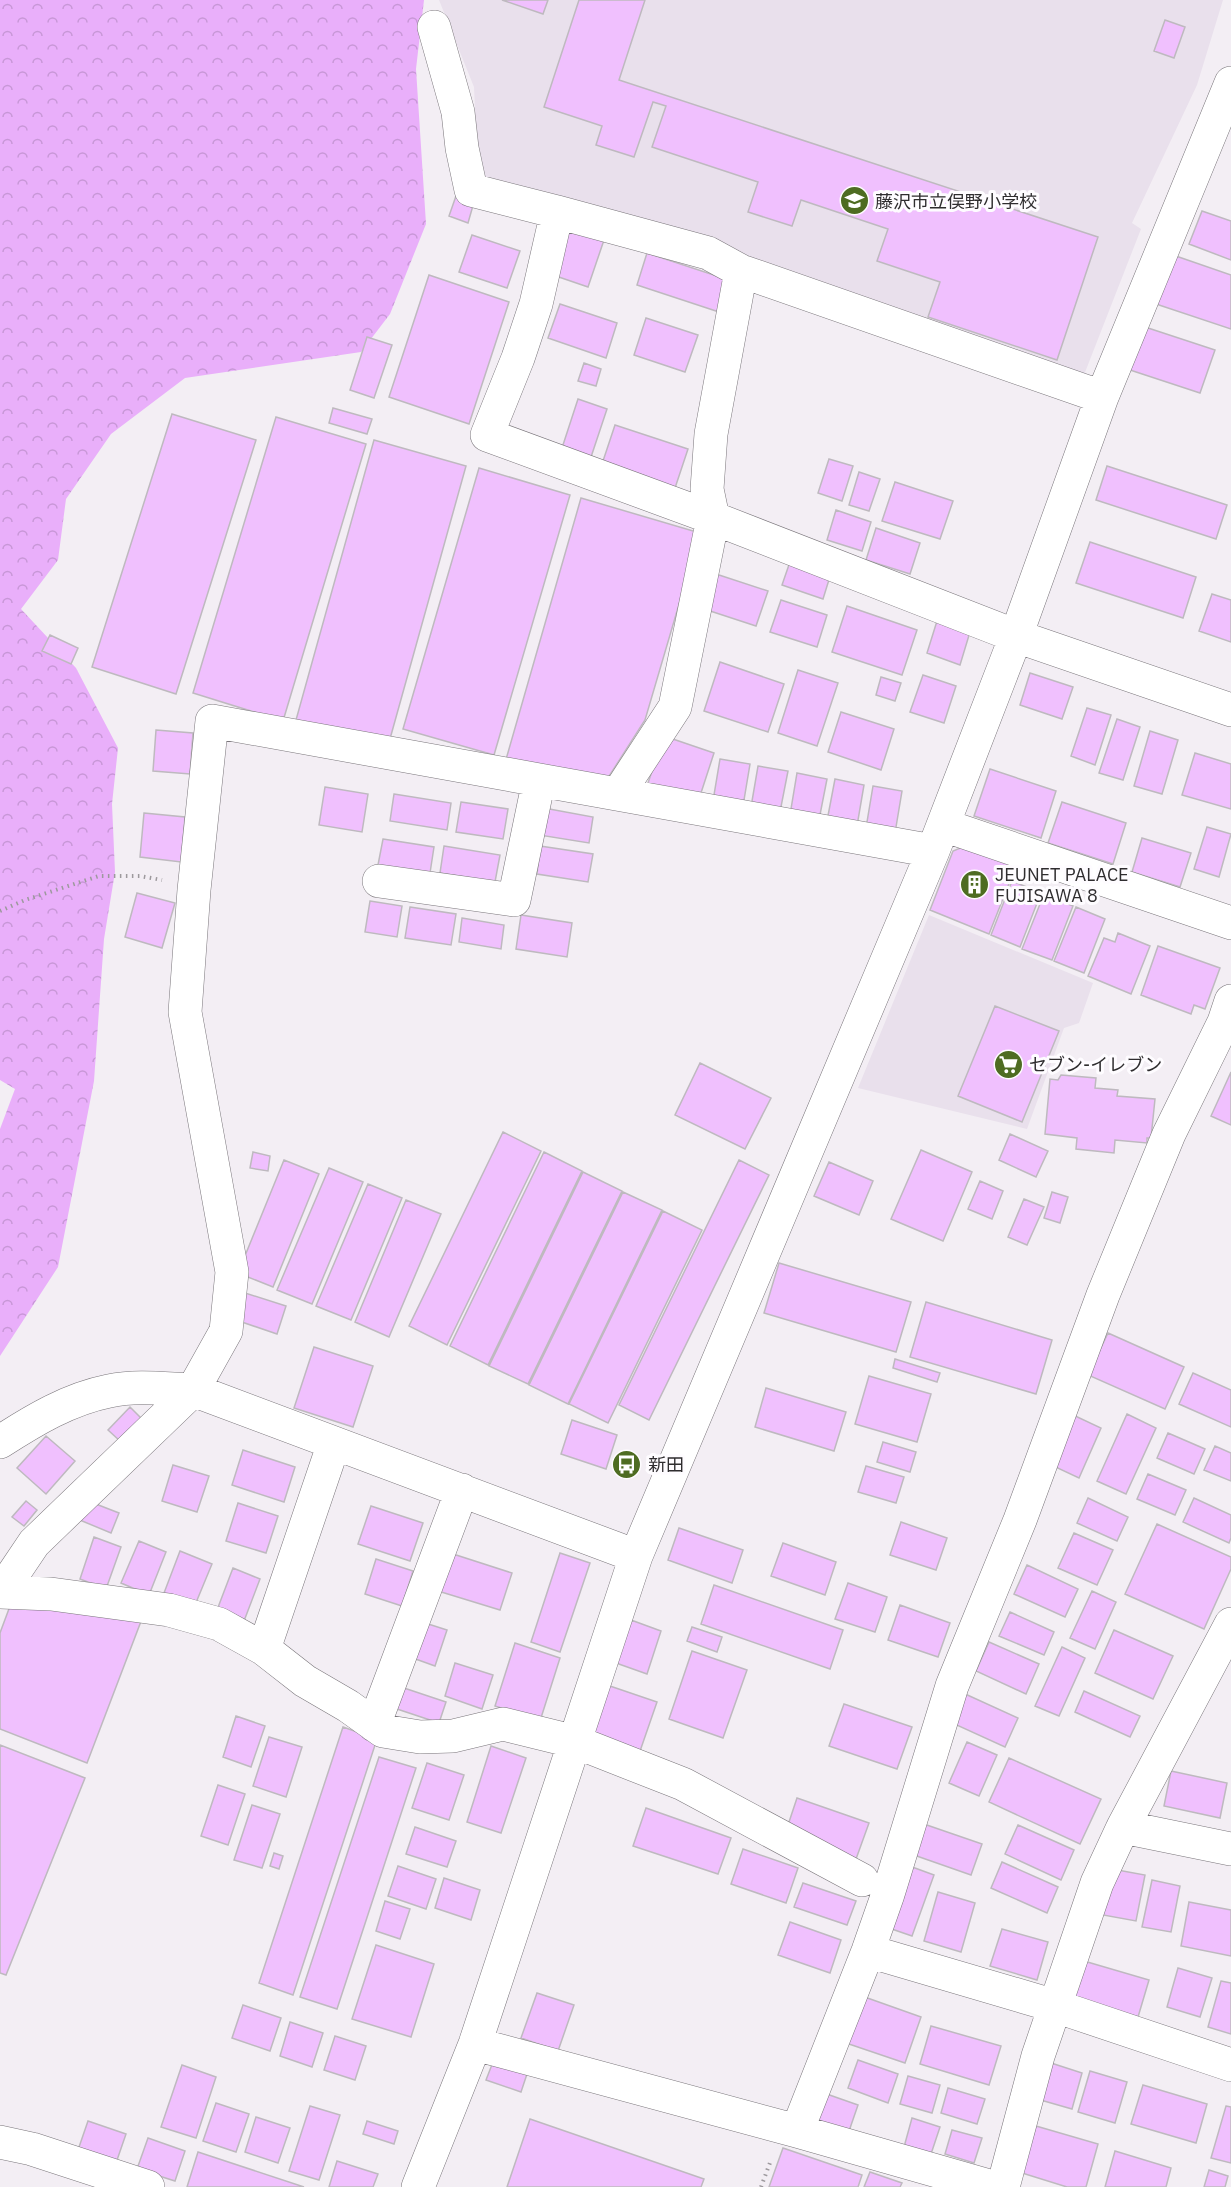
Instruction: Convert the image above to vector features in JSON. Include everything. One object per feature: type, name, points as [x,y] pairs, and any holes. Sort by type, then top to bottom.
[{"type":"street","points":[[434,27],[458,112],[462,148],[471,190],[708,253],[741,271],[1102,396]]},
{"type":"street","points":[[418,2187],[475,2044],[636,1556],[938,838],[1016,636],[1102,396],[1231,83]]},
{"type":"street","points":[[557,212],[536,304],[518,358],[487,435],[713,518],[1016,636],[1231,710]]},
{"type":"street","points":[[618,794],[675,707],[713,518],[707,489],[711,434],[741,271]]},
{"type":"street","points":[[1,1592],[34,1543],[193,1390],[226,1331],[232,1272],[185,1012],[194,890],[212,721],[618,794],[938,838],[1231,923]]},
{"type":"street","points":[[379,881],[514,900],[539,780]]},
{"type":"street","points":[[797,2131],[888,1894],[952,1686],[1020,1520],[1103,1295],[1169,1134],[1224,1022],[1231,1001]]},
{"type":"street","points":[[0,1442],[42,1416],[109,1390],[146,1388],[193,1390],[636,1556]]},
{"type":"street","points":[[264,1649],[334,1443]]},
{"type":"street","points":[[374,1725],[462,1490]]},
{"type":"street","points":[[1,1592],[51,1594],[169,1610],[219,1624],[264,1649],[305,1681],[348,1706],[383,1731],[420,1737],[453,1736],[503,1724],[576,1742],[683,1784],[862,1880]]},
{"type":"street","points":[[1003,2187],[1038,2056],[1097,1883],[1123,1827],[1231,1624]]},
{"type":"street","points":[[1123,1827],[1231,1849]]},
{"type":"street","points":[[868,1951],[1055,2006],[1231,2065]]},
{"type":"street","points":[[475,2044],[797,2131],[993,2187]]},
{"type":"street","points":[[0,2142],[32,2149],[148,2187]]},
{"type":"path","points":[[0,910],[99,876],[140,876]]},
{"type":"shaded area","name":"藤沢市立俣野小学校","points":[[439,0],[1223,0],[1197,85],[1132,223],[1141,229],[1082,380],[486,179],[477,150],[474,87]]},
{"type":"shaded area","points":[[929,915],[1093,983],[1079,1023],[1064,1028],[1027,1129],[858,1088]]},
{"type":"green space","points":[[0,0],[424,0],[416,69],[426,224],[390,314],[361,352],[185,378],[111,434],[66,499],[58,560],[21,609],[76,668],[118,748],[112,804],[115,872],[104,939],[94,1081],[58,1267],[0,1356],[0,1129],[15,1089],[0,1080]]},
{"type":"building","points":[[502,0],[548,0],[543,14]]},
{"type":"building","points":[[579,0],[645,0],[619,80],[1098,237],[1057,360],[928,317],[940,282],[877,261],[888,229],[801,200],[792,226],[748,212],[758,182],[652,147],[666,106],[653,102],[634,157],[596,145],[602,126],[544,107]]},
{"type":"building","points":[[1165,20],[1185,27],[1174,58],[1154,51]]},
{"type":"building","points":[[456,196],[474,202],[468,223],[449,216]]},
{"type":"building","points":[[1202,211],[1231,221],[1231,260],[1189,244]]},
{"type":"building","points":[[565,227],[604,240],[588,287],[550,274]]},
{"type":"building","points":[[472,235],[520,251],[507,288],[459,272]]},
{"type":"building","points":[[647,253],[729,280],[719,312],[637,285]]},
{"type":"building","points":[[1173,255],[1231,275],[1231,329],[1156,304]]},
{"type":"building","points":[[429,275],[509,302],[469,424],[389,397]]},
{"type":"building","points":[[560,304],[617,323],[606,358],[548,338]]},
{"type":"building","points":[[646,318],[698,335],[685,372],[634,355]]},
{"type":"building","points":[[1142,326],[1215,350],[1200,393],[1127,369]]},
{"type":"building","points":[[367,337],[392,345],[374,398],[350,390]]},
{"type":"building","points":[[584,363],[601,369],[596,386],[578,381]]},
{"type":"building","points":[[578,399],[607,409],[591,457],[562,448]]},
{"type":"building","points":[[333,408],[372,419],[367,434],[329,423]]},
{"type":"building","points":[[172,414],[256,440],[176,694],[92,667]]},
{"type":"building","points":[[276,417],[366,444],[283,721],[193,693]]},
{"type":"building","points":[[615,425],[688,449],[675,488],[602,464]]},
{"type":"building","points":[[374,440],[466,466],[388,746],[296,720]]},
{"type":"building","points":[[829,459],[853,466],[842,501],[818,493]]},
{"type":"building","points":[[1107,466],[1227,505],[1216,539],[1096,500]]},
{"type":"building","points":[[479,468],[570,495],[494,755],[403,729]]},
{"type":"building","points":[[859,472],[880,479],[869,511],[849,505]]},
{"type":"building","points":[[895,482],[953,501],[940,539],[882,521]]},
{"type":"building","points":[[581,498],[700,533],[645,720],[606,781],[505,763]]},
{"type":"building","points":[[836,510],[871,522],[862,551],[827,540]]},
{"type":"building","points":[[876,528],[920,543],[910,574],[866,560]]},
{"type":"building","points":[[1090,542],[1196,577],[1183,618],[1076,583]]},
{"type":"building","points":[[792,556],[832,570],[823,599],[782,585]]},
{"type":"building","points":[[713,573],[768,591],[756,626],[701,608]]},
{"type":"building","points":[[1212,594],[1231,600],[1231,642],[1199,631]]},
{"type":"building","points":[[781,600],[827,615],[817,647],[770,632]]},
{"type":"building","points":[[847,606],[917,630],[902,675],[832,652]]},
{"type":"building","points":[[937,621],[970,632],[960,665],[927,653]]},
{"type":"building","points":[[50,635],[78,648],[71,664],[42,651]]},
{"type":"building","points":[[720,662],[784,684],[768,732],[704,711]]},
{"type":"building","points":[[798,670],[838,683],[817,746],[778,733]]},
{"type":"building","points":[[1030,673],[1073,687],[1062,719],[1020,705]]},
{"type":"building","points":[[923,675],[956,686],[944,723],[910,712]]},
{"type":"building","points":[[881,677],[901,683],[895,701],[876,695]]},
{"type":"building","points":[[1087,708],[1111,715],[1095,765],[1071,756]]},
{"type":"building","points":[[841,712],[894,729],[881,770],[828,752]]},
{"type":"building","points":[[1117,719],[1140,727],[1123,780],[1099,773]]},
{"type":"building","points":[[156,730],[193,733],[190,774],[153,771]]},
{"type":"building","points":[[1150,731],[1178,740],[1162,794],[1134,786]]},
{"type":"building","points":[[664,736],[714,753],[699,799],[648,783]]},
{"type":"building","points":[[1195,753],[1231,764],[1231,809],[1182,795]]},
{"type":"building","points":[[720,759],[750,764],[743,806],[713,801]]},
{"type":"building","points":[[758,766],[788,771],[780,812],[751,807]]},
{"type":"building","points":[[990,769],[1056,791],[1041,838],[974,816]]},
{"type":"building","points":[[797,773],[827,779],[819,820],[790,815]]},
{"type":"building","points":[[835,779],[864,785],[857,826],[827,821]]},
{"type":"building","points":[[873,786],[902,791],[895,833],[866,828]]},
{"type":"building","points":[[325,787],[368,794],[362,832],[319,825]]},
{"type":"building","points":[[394,794],[451,803],[447,830],[390,821]]},
{"type":"building","points":[[461,802],[508,809],[503,839],[456,832]]},
{"type":"building","points":[[1062,802],[1126,823],[1113,864],[1048,843]]},
{"type":"building","points":[[544,808],[593,817],[589,843],[539,835]]},
{"type":"building","points":[[144,813],[185,817],[181,862],[140,857]]},
{"type":"building","points":[[1207,827],[1231,834],[1219,877],[1194,869]]},
{"type":"building","points":[[1142,838],[1191,853],[1180,887],[1132,872]]},
{"type":"building","points":[[383,839],[434,847],[430,873],[378,865]]},
{"type":"building","points":[[444,846],[500,855],[495,882],[440,873]]},
{"type":"building","points":[[540,846],[593,854],[588,882],[537,874]]},
{"type":"building","name":"JEUNET PALACE FUJISAWA 8","points":[[965,846],[1016,866],[989,934],[930,910],[953,851]]},
{"type":"building","points":[[1012,881],[1041,893],[1020,947],[991,935]]},
{"type":"building","points":[[137,893],[175,903],[162,948],[125,937]]},
{"type":"building","points":[[1044,894],[1073,906],[1052,960],[1022,949]]},
{"type":"building","points":[[370,901],[402,906],[397,937],[365,932]]},
{"type":"building","points":[[410,907],[456,914],[451,945],[405,938]]},
{"type":"building","points":[[1076,907],[1105,919],[1084,973],[1054,961]]},
{"type":"building","points":[[521,915],[572,923],[567,957],[516,949]]},
{"type":"building","points":[[462,918],[504,925],[501,949],[459,942]]},
{"type":"building","points":[[1118,933],[1150,946],[1131,994],[1088,976],[1104,938],[1115,942]]},
{"type":"building","points":[[1158,946],[1220,968],[1205,1009],[1194,1005],[1191,1014],[1141,995]]},
{"type":"building","name":"セブン-イレブン","points":[[995,1006],[1059,1031],[1022,1122],[958,1096]]},
{"type":"building","points":[[700,1063],[771,1098],[745,1149],[675,1115]]},
{"type":"building","points":[[1231,1072],[1231,1125],[1211,1116]]},
{"type":"building","points":[[1061,1075],[1096,1078],[1095,1088],[1118,1090],[1117,1096],[1155,1099],[1151,1138],[1147,1138],[1147,1143],[1115,1140],[1114,1153],[1076,1149],[1077,1138],[1045,1134],[1050,1079],[1058,1080]]},
{"type":"building","points":[[503,1132],[541,1151],[447,1345],[409,1326]]},
{"type":"building","points":[[1010,1134],[1048,1151],[1036,1177],[999,1160]]},
{"type":"building","points":[[921,1150],[972,1172],[943,1241],[891,1219]]},
{"type":"building","points":[[253,1152],[270,1156],[268,1171],[250,1168]]},
{"type":"building","points":[[544,1152],[582,1171],[488,1365],[450,1346]]},
{"type":"building","points":[[284,1160],[319,1174],[273,1287],[238,1273]]},
{"type":"building","points":[[739,1160],[769,1175],[649,1420],[619,1405]]},
{"type":"building","points":[[829,1162],[873,1181],[859,1215],[814,1196]]},
{"type":"building","points":[[329,1168],[363,1182],[312,1304],[277,1290]]},
{"type":"building","points":[[583,1172],[622,1191],[528,1384],[489,1366]]},
{"type":"building","points":[[980,1181],[1003,1191],[992,1219],[968,1209]]},
{"type":"building","points":[[368,1184],[402,1198],[351,1320],[316,1306]]},
{"type":"building","points":[[623,1192],[662,1210],[568,1404],[529,1385]]},
{"type":"building","points":[[1052,1192],[1068,1197],[1060,1223],[1044,1218]]},
{"type":"building","points":[[1024,1199],[1044,1207],[1027,1245],[1008,1237]]},
{"type":"building","points":[[406,1200],[441,1214],[389,1337],[355,1322]]},
{"type":"building","points":[[663,1211],[702,1230],[608,1423],[569,1404]]},
{"type":"building","points":[[779,1263],[911,1302],[896,1352],[764,1313]]},
{"type":"building","points":[[242,1292],[286,1306],[277,1334],[233,1319]]},
{"type":"building","points":[[926,1302],[1052,1340],[1036,1394],[910,1357]]},
{"type":"building","points":[[1108,1333],[1184,1367],[1165,1409],[1088,1375]]},
{"type":"building","points":[[314,1347],[373,1366],[353,1427],[294,1408]]},
{"type":"building","points":[[895,1359],[940,1373],[937,1382],[893,1368]]},
{"type":"building","points":[[1193,1373],[1231,1390],[1231,1427],[1179,1404]]},
{"type":"building","points":[[869,1376],[931,1394],[917,1442],[855,1424]]},
{"type":"building","points":[[766,1388],[846,1412],[834,1451],[755,1427]]},
{"type":"building","points":[[130,1407],[141,1418],[120,1441],[108,1430]]},
{"type":"building","points":[[1071,1414],[1101,1428],[1079,1478],[1049,1464]]},
{"type":"building","points":[[1127,1414],[1156,1428],[1126,1494],[1097,1481]]},
{"type":"building","points":[[572,1420],[617,1435],[606,1469],[561,1454]]},
{"type":"building","points":[[1168,1433],[1205,1449],[1194,1474],[1157,1458]]},
{"type":"building","points":[[46,1436],[75,1461],[46,1494],[17,1468]]},
{"type":"building","points":[[883,1442],[916,1452],[910,1472],[877,1462]]},
{"type":"building","points":[[1215,1446],[1231,1453],[1231,1481],[1204,1470]]},
{"type":"building","points":[[243,1450],[295,1467],[284,1502],[232,1485]]},
{"type":"building","points":[[173,1465],[209,1476],[197,1512],[162,1501]]},
{"type":"building","points":[[866,1466],[904,1477],[896,1503],[858,1492]]},
{"type":"building","points":[[1148,1474],[1186,1490],[1175,1515],[1137,1499]]},
{"type":"building","points":[[1088,1498],[1128,1517],[1117,1541],[1077,1523]]},
{"type":"building","points":[[1194,1498],[1231,1515],[1229,1543],[1183,1522]]},
{"type":"building","points":[[83,1499],[119,1513],[111,1533],[75,1518]]},
{"type":"building","points":[[26,1501],[37,1510],[24,1526],[12,1517]]},
{"type":"building","points":[[238,1503],[278,1516],[266,1553],[226,1541]]},
{"type":"building","points":[[371,1506],[423,1523],[410,1561],[358,1544]]},
{"type":"building","points":[[901,1522],[947,1538],[936,1570],[890,1555]]},
{"type":"building","points":[[1157,1524],[1231,1557],[1231,1569],[1204,1629],[1125,1594]]},
{"type":"building","points":[[679,1528],[743,1550],[732,1583],[668,1560]]},
{"type":"building","points":[[1074,1533],[1113,1550],[1097,1585],[1058,1568]]},
{"type":"building","points":[[94,1537],[121,1547],[106,1589],[80,1579]]},
{"type":"building","points":[[139,1541],[166,1552],[149,1595],[121,1583]]},
{"type":"building","points":[[783,1543],[836,1562],[825,1595],[771,1576]]},
{"type":"building","points":[[180,1551],[212,1564],[195,1605],[164,1593]]},
{"type":"building","points":[[450,1553],[512,1573],[500,1610],[438,1591]]},
{"type":"building","points":[[560,1553],[590,1563],[560,1652],[531,1642]]},
{"type":"building","points":[[376,1559],[413,1571],[402,1606],[365,1594]]},
{"type":"building","points":[[1027,1565],[1078,1589],[1065,1617],[1014,1594]]},
{"type":"building","points":[[233,1568],[260,1579],[244,1621],[217,1610]]},
{"type":"building","points":[[848,1583],[887,1597],[875,1632],[835,1619]]},
{"type":"building","points":[[714,1585],[843,1630],[830,1669],[701,1624]]},
{"type":"building","points":[[1092,1591],[1116,1602],[1095,1649],[1070,1638]]},
{"type":"building","points":[[13,1598],[143,1616],[87,1763],[0,1729],[0,1633]]},
{"type":"building","points":[[900,1605],[950,1623],[938,1657],[888,1640]]},
{"type":"building","points":[[1010,1612],[1054,1632],[1044,1655],[999,1636]]},
{"type":"building","points":[[631,1620],[661,1631],[647,1674],[616,1663]]},
{"type":"building","points":[[422,1622],[447,1630],[435,1666],[410,1657]]},
{"type":"building","points":[[692,1627],[722,1637],[717,1652],[687,1641]]},
{"type":"building","points":[[1114,1630],[1173,1656],[1153,1699],[1095,1673]]},
{"type":"building","points":[[989,1642],[1039,1664],[1026,1694],[976,1671]]},
{"type":"building","points":[[515,1643],[560,1658],[540,1721],[495,1706]]},
{"type":"building","points":[[1062,1647],[1085,1658],[1059,1716],[1035,1706]]},
{"type":"building","points":[[692,1651],[747,1670],[723,1738],[669,1719]]},
{"type":"building","points":[[455,1663],[493,1675],[482,1709],[445,1696]]},
{"type":"building","points":[[607,1685],[657,1702],[639,1754],[589,1737]]},
{"type":"building","points":[[401,1687],[446,1702],[439,1723],[394,1708]]},
{"type":"building","points":[[1084,1691],[1140,1716],[1130,1737],[1075,1712]]},
{"type":"building","points":[[963,1693],[1018,1718],[1005,1747],[950,1722]]},
{"type":"building","points":[[844,1704],[912,1727],[897,1769],[829,1746]]},
{"type":"building","points":[[236,1716],[265,1726],[251,1767],[223,1757]]},
{"type":"building","points":[[343,1727],[377,1739],[293,1995],[259,1983]]},
{"type":"building","points":[[269,1737],[302,1747],[286,1797],[253,1786]]},
{"type":"building","points":[[967,1742],[997,1755],[979,1796],[949,1783]]},
{"type":"building","points":[[0,1745],[85,1778],[6,1975],[0,1973]]},
{"type":"building","points":[[491,1746],[526,1758],[501,1833],[467,1822]]},
{"type":"building","points":[[379,1757],[416,1768],[337,2009],[300,1997]]},
{"type":"building","points":[[1009,1758],[1101,1799],[1080,1844],[989,1802]]},
{"type":"building","points":[[427,1763],[464,1775],[449,1820],[412,1808]]},
{"type":"building","points":[[1171,1771],[1227,1783],[1220,1818],[1164,1806]]},
{"type":"building","points":[[218,1785],[245,1794],[228,1845],[201,1836]]},
{"type":"building","points":[[797,1798],[869,1823],[856,1859],[785,1834]]},
{"type":"building","points":[[252,1805],[280,1814],[262,1868],[234,1860]]},
{"type":"building","points":[[646,1808],[731,1838],[718,1874],[633,1846]]},
{"type":"building","points":[[921,1823],[982,1844],[971,1875],[911,1854]]},
{"type":"building","points":[[1018,1825],[1074,1850],[1061,1880],[1005,1854]]},
{"type":"building","points":[[415,1827],[456,1841],[447,1867],[406,1854]]},
{"type":"building","points":[[743,1849],[798,1868],[786,1903],[731,1884]]},
{"type":"building","points":[[274,1853],[283,1856],[279,1869],[270,1866]]},
{"type":"building","points":[[1002,1862],[1058,1887],[1047,1913],[991,1888]]},
{"type":"building","points":[[904,1864],[934,1875],[912,1936],[883,1926]]},
{"type":"building","points":[[398,1866],[436,1879],[426,1909],[388,1896]]},
{"type":"building","points":[[1112,1869],[1145,1875],[1136,1921],[1103,1915]]},
{"type":"building","points":[[444,1878],[480,1890],[471,1920],[435,1908]]},
{"type":"building","points":[[1152,1880],[1180,1886],[1171,1932],[1142,1927]]},
{"type":"building","points":[[803,1883],[856,1901],[847,1925],[794,1907]]},
{"type":"building","points":[[938,1892],[975,1903],[961,1952],[924,1941]]},
{"type":"building","points":[[385,1901],[410,1909],[400,1939],[376,1931]]},
{"type":"building","points":[[1189,1902],[1231,1910],[1231,1956],[1181,1946]]},
{"type":"building","points":[[790,1922],[841,1940],[830,1973],[778,1955]]},
{"type":"building","points":[[1002,1929],[1048,1942],[1037,1980],[990,1966]]},
{"type":"building","points":[[376,1945],[434,1964],[411,2037],[352,2019]]},
{"type":"building","points":[[1084,1961],[1149,1980],[1138,2017],[1073,1998]]},
{"type":"building","points":[[1178,1968],[1212,1978],[1200,2017],[1167,2007]]},
{"type":"building","points":[[1221,1981],[1231,1983],[1231,2034],[1208,2027]]},
{"type":"building","points":[[537,1993],[574,2005],[558,2051],[521,2038]]},
{"type":"building","points":[[859,1995],[921,2017],[905,2063],[843,2042]]},
{"type":"building","points":[[243,2005],[281,2018],[270,2051],[232,2038]]},
{"type":"building","points":[[290,2022],[323,2033],[312,2067],[280,2056]]},
{"type":"building","points":[[931,2026],[1001,2046],[989,2085],[920,2064]]},
{"type":"building","points":[[335,2036],[366,2046],[355,2080],[324,2070]]},
{"type":"building","points":[[858,2060],[898,2074],[888,2103],[848,2088]]},
{"type":"building","points":[[493,2062],[527,2074],[521,2092],[486,2080]]},
{"type":"building","points":[[1048,2062],[1082,2073],[1072,2109],[1037,2099]]},
{"type":"building","points":[[182,2065],[216,2077],[196,2138],[161,2127]]},
{"type":"building","points":[[1090,2071],[1127,2082],[1115,2123],[1078,2112]]},
{"type":"building","points":[[908,2076],[940,2085],[932,2113],[900,2104]]},
{"type":"building","points":[[1143,2085],[1207,2104],[1196,2143],[1131,2124]]},
{"type":"building","points":[[948,2088],[985,2099],[977,2124],[941,2113]]},
{"type":"building","points":[[821,2092],[858,2105],[848,2134],[811,2122]]},
{"type":"building","points":[[216,2103],[249,2114],[236,2152],[203,2141]]},
{"type":"building","points":[[310,2106],[340,2115],[319,2180],[289,2171]]},
{"type":"building","points":[[1226,2106],[1231,2107],[1231,2163],[1211,2158]]},
{"type":"building","points":[[256,2117],[290,2128],[278,2163],[245,2152]]},
{"type":"building","points":[[912,2118],[940,2127],[931,2154],[904,2147]]},
{"type":"building","points":[[530,2119],[704,2179],[701,2187],[507,2187]]},
{"type":"building","points":[[88,2121],[126,2134],[116,2163],[78,2150]]},
{"type":"building","points":[[367,2121],[398,2131],[394,2144],[363,2134]]},
{"type":"building","points":[[1036,2126],[1098,2144],[1086,2187],[1067,2187],[1022,2173]]},
{"type":"building","points":[[952,2130],[982,2138],[974,2163],[945,2154]]},
{"type":"building","points":[[148,2138],[185,2151],[175,2181],[137,2169]]},
{"type":"building","points":[[783,2148],[862,2175],[858,2187],[769,2187]]},
{"type":"building","points":[[1115,2151],[1171,2168],[1166,2187],[1105,2187]]},
{"type":"building","points":[[198,2152],[304,2187],[187,2187]]},
{"type":"building","points":[[337,2161],[378,2174],[373,2187],[329,2187]]},
{"type":"building","points":[[1209,2170],[1228,2176],[1225,2187],[1204,2187]]},
{"type":"building","points":[[870,2172],[902,2183],[900,2187],[864,2187]]},
{"type":"place","name":"藤沢市立俣野小学校","points":[[854,201]]},
{"type":"place","name":"JEUNET PALACE FUJISAWA 8","points":[[974,884]]},
{"type":"place","name":"セブン-イレブン","points":[[1008,1064]]},
{"type":"place","name":"新田","points":[[627,1464]]}]
